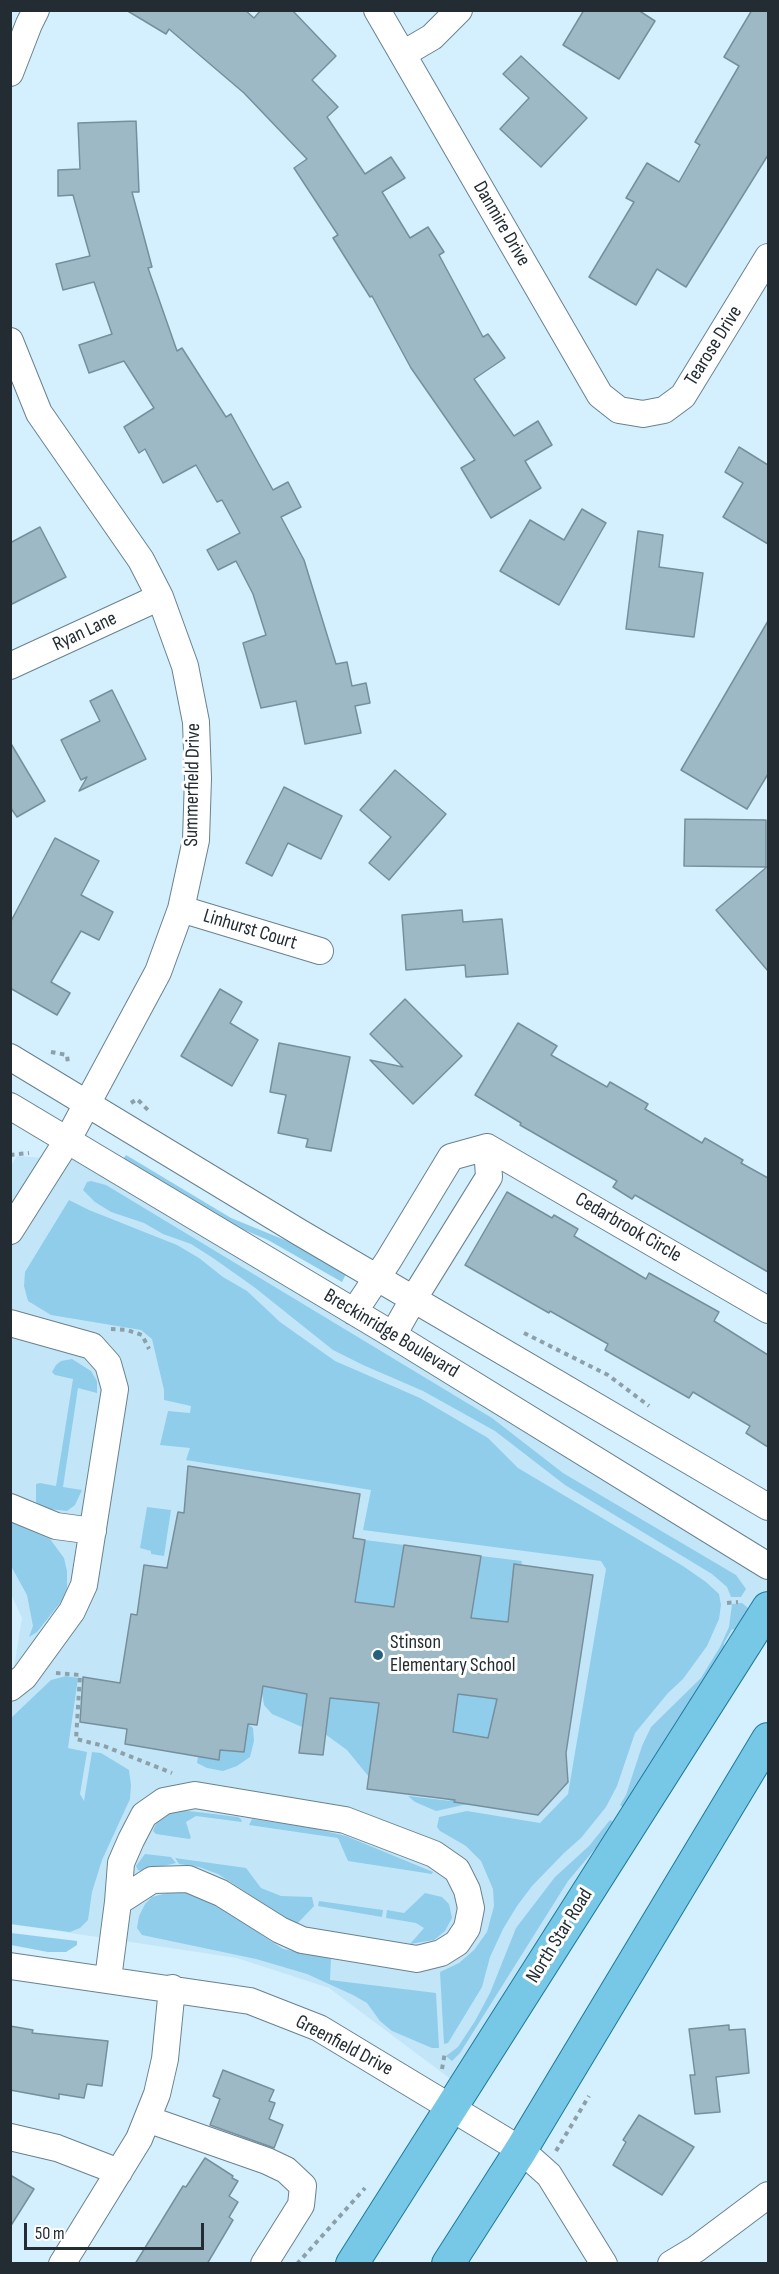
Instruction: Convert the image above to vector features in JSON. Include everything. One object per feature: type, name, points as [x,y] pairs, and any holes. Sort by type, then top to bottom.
[{"type":"main road","name":"North Star Road","points":[[352,2264],[440,2102],[768,1608]]},
{"type":"main road","points":[[448,2264],[521,2150],[768,1738]]},
{"type":"street","points":[[10,73],[36,10]]},
{"type":"street","name":"Danmire Drive","points":[[377,10],[600,395],[618,410],[643,414]]},
{"type":"street","points":[[403,54],[432,37],[459,10]]},
{"type":"street","name":"Tearose Drive","points":[[643,414],[664,410],[683,396],[768,257]]},
{"type":"street","name":"Summerfield Drive","points":[[10,341],[39,412],[141,560],[160,597],[185,666],[196,722],[198,778],[196,840],[181,909],[158,972],[67,1141],[10,1230]]},
{"type":"street","name":"Ryan Lane","points":[[10,666],[160,597]]},
{"type":"street","name":"Linhurst Court","points":[[181,909],[320,951]]},
{"type":"street","points":[[10,1057],[300,1232],[768,1508]]},
{"type":"street","name":"Breckinridge Boulevard","points":[[10,1106],[393,1335],[768,1566]]},
{"type":"street","points":[[354,1312],[451,1157],[488,1147],[489,1177],[393,1335]]},
{"type":"street","name":"Cedarbrook Circle","points":[[488,1147],[768,1310]]},
{"type":"street","points":[[10,1323],[92,1346],[108,1364],[115,1389],[84,1585],[72,1611],[24,1677],[10,1688]]},
{"type":"street","points":[[10,1507],[56,1527],[93,1531]]},
{"type":"street","points":[[108,1979],[121,1863],[144,1815],[164,1801],[195,1795],[345,1820],[434,1854],[457,1870],[467,1890],[471,1908],[467,1928],[458,1943],[441,1953],[417,1959],[302,1940],[280,1930],[221,1893],[188,1879],[152,1880],[118,1902]]},
{"type":"street","name":"Greenfield Drive","points":[[10,1966],[250,2001],[319,2028],[521,2150],[549,2175],[604,2264]]},
{"type":"street","points":[[63,2264],[140,2139],[157,2094],[165,2059],[172,1988]]},
{"type":"street","points":[[147,2119],[267,2160],[286,2170],[303,2186],[302,2205],[264,2264]]},
{"type":"street","points":[[10,2137],[57,2148],[119,2172]]},
{"type":"street","points":[[671,2264],[768,2196]]},
{"type":"path","points":[[10,1155],[29,1153]]},
{"type":"path","points":[[107,1329],[127,1330],[142,1335],[149,1349]]},
{"type":"path","points":[[46,1672],[80,1675],[76,1739],[104,1746],[172,1773]]},
{"type":"path","points":[[440,2102],[445,2052]]},
{"type":"path","points":[[297,2264],[325,2230],[372,2181]]},
{"type":"shaded area","points":[[126,1155],[231,1218],[297,1245],[346,1274],[342,1282],[268,1240],[223,1221],[121,1162]]},
{"type":"shaded area","name":"Stinson Elementary School","points":[[17,1156],[118,1163],[768,1553],[768,1616],[456,2083],[329,1988],[237,1958],[11,1924],[10,1692],[22,1618],[10,1592],[10,1167]]},
{"type":"shaded area","points":[[87,1182],[106,1185],[492,1418],[563,1473],[736,1575],[746,1589],[741,1597],[731,1597],[727,1587],[712,1574],[565,1485],[495,1431],[423,1391],[333,1350],[254,1287],[191,1244],[163,1234],[144,1223],[111,1212],[95,1202],[83,1190]]},
{"type":"shaded area","points":[[69,1200],[177,1245],[199,1258],[223,1277],[247,1291],[280,1322],[335,1361],[420,1398],[488,1438],[518,1468],[683,1566],[719,1594],[721,1605],[719,1619],[707,1646],[683,1679],[668,1693],[635,1733],[617,1786],[606,1807],[581,1838],[532,1886],[517,1906],[490,1957],[482,1987],[448,2043],[444,2044],[440,1972],[459,1963],[474,1950],[487,1932],[494,1906],[493,1889],[481,1861],[466,1846],[440,1831],[437,1827],[439,1817],[467,1811],[540,1823],[568,1794],[606,1569],[601,1561],[363,1530],[371,1490],[186,1460],[190,1448],[160,1445],[168,1411],[190,1413],[191,1406],[164,1400],[164,1390],[152,1339],[141,1330],[51,1315],[28,1301],[24,1286],[25,1272]]},
{"type":"shaded area","points":[[72,1359],[91,1371],[97,1381],[97,1393],[78,1388],[63,1487],[82,1490],[75,1505],[67,1511],[40,1506],[36,1502],[36,1484],[56,1486],[73,1379],[55,1375],[52,1372],[61,1361]]},
{"type":"shaded area","points":[[147,1507],[171,1510],[164,1556],[151,1554],[151,1551],[140,1548]]},
{"type":"shaded area","points":[[11,1522],[50,1539],[64,1558],[67,1571],[67,1588],[63,1599],[37,1632],[29,1637],[33,1626],[27,1595],[11,1566]]},
{"type":"shaded area","points":[[365,1540],[404,1545],[394,1607],[355,1602]]},
{"type":"shaded area","points":[[481,1556],[522,1561],[509,1624],[471,1618]]},
{"type":"shaded area","points":[[742,1603],[748,1608],[746,1616],[736,1630],[732,1629],[724,1643],[723,1653],[624,1808],[620,1805],[626,1795],[642,1746],[651,1727],[701,1678],[729,1627],[732,1604]]},
{"type":"shaded area","points":[[66,1676],[78,1678],[68,1748],[87,1752],[80,1794],[84,1801],[92,1752],[101,1753],[129,1770],[131,1785],[130,1799],[102,1860],[92,1892],[88,1920],[80,1928],[70,1932],[10,1924],[11,1718],[51,1680]]},
{"type":"shaded area","points":[[261,1686],[307,1694],[302,1727],[272,1714],[264,1705]]},
{"type":"shaded area","points":[[458,1694],[497,1699],[488,1738],[463,1734],[454,1802],[468,1804],[436,1811],[415,1802],[408,1796],[451,1801],[444,1798]]},
{"type":"shaded area","points":[[330,1698],[379,1703],[369,1777],[347,1750],[325,1734]]},
{"type":"shaded area","points":[[248,1724],[253,1728],[254,1741],[250,1757],[237,1766],[223,1771],[207,1768],[197,1763],[198,1756],[219,1760],[220,1750]]},
{"type":"shaded area","points":[[181,1810],[238,1817],[242,1822],[196,1816],[186,1822],[191,1838],[189,1839],[156,1834],[153,1831],[156,1823],[164,1816]]},
{"type":"shaded area","points":[[252,1819],[308,1827],[346,1836],[433,1872],[432,1874],[348,1861],[338,1838],[249,1825]]},
{"type":"shaded area","points":[[610,1820],[614,1822],[611,1830],[568,1881],[460,2053],[452,2061],[446,2056],[458,2047],[475,2021],[490,1993],[516,1928],[555,1877],[589,1846]]},
{"type":"shaded area","points":[[145,1854],[171,1857],[176,1863],[138,1870],[136,1866]]},
{"type":"shaded area","points":[[175,1858],[246,1868],[261,1888],[281,1896],[312,1897],[314,1906],[296,1925],[218,1874],[199,1867],[179,1864]]},
{"type":"shaded area","points":[[184,1891],[206,1898],[283,1949],[331,1958],[330,1980],[436,1993],[439,2048],[432,2048],[392,2031],[380,2021],[367,2003],[307,1974],[256,1959],[142,1935],[137,1928],[139,1916],[145,1904],[152,1897]]},
{"type":"shaded area","points":[[425,1893],[442,1897],[449,1904],[452,1918],[445,1931],[434,1940],[410,1944],[424,1928],[416,1923],[386,1918],[387,1910],[404,1913]]},
{"type":"shaded area","points":[[319,1901],[383,1910],[382,1917],[318,1906]]},
{"type":"shaded area","points":[[11,1933],[77,1941],[77,1945],[66,1952],[48,1952],[11,1945]]},
{"type":"building","points":[[126,10],[245,10],[254,18],[261,10],[292,10],[336,56],[312,80],[338,107],[327,117],[365,174],[391,157],[405,178],[382,192],[410,238],[428,227],[444,252],[439,255],[483,337],[488,334],[505,358],[474,379],[514,436],[538,421],[552,445],[525,461],[541,488],[491,518],[461,468],[475,460],[411,368],[372,296],[370,297],[333,238],[338,235],[294,168],[307,159],[244,93],[169,29],[166,34]]},
{"type":"building","points":[[584,10],[638,10],[655,21],[619,79],[563,45]]},
{"type":"building","points":[[752,10],[768,10],[768,155],[686,287],[657,269],[636,305],[589,277],[634,202],[626,198],[647,163],[679,182],[700,145],[695,142],[739,66],[724,57]]},
{"type":"building","points":[[521,56],[587,118],[541,167],[500,129],[529,98],[503,74]]},
{"type":"building","points":[[136,121],[139,192],[132,192],[152,267],[148,268],[177,351],[182,348],[226,417],[231,414],[273,490],[288,482],[301,507],[281,517],[304,560],[336,664],[347,662],[352,686],[366,683],[370,703],[355,706],[361,733],[305,744],[296,701],[261,708],[243,643],[266,635],[253,594],[236,561],[218,570],[207,550],[240,533],[222,500],[217,502],[196,465],[163,483],[145,449],[139,453],[124,427],[154,408],[124,361],[89,373],[79,345],[112,334],[94,282],[63,290],[56,264],[90,256],[73,195],[58,196],[58,170],[80,169],[78,123]]},
{"type":"building","points":[[739,447],[768,465],[768,544],[723,517],[743,483],[725,472]]},
{"type":"building","points":[[582,509],[606,523],[559,605],[500,571],[530,520],[564,540]]},
{"type":"building","points":[[40,527],[66,577],[10,605],[10,543]]},
{"type":"building","points":[[638,531],[663,535],[659,567],[703,573],[694,637],[626,629]]},
{"type":"building","points":[[768,621],[768,774],[747,809],[681,770]]},
{"type":"building","points":[[112,690],[146,759],[79,791],[87,777],[81,780],[61,740],[100,721],[90,701]]},
{"type":"building","points":[[10,742],[45,801],[17,817],[10,807]]},
{"type":"building","points":[[395,770],[446,814],[389,880],[369,863],[391,837],[360,810]]},
{"type":"building","points":[[284,787],[342,816],[321,859],[288,843],[272,876],[246,863]]},
{"type":"building","points":[[685,819],[766,820],[766,867],[684,866]]},
{"type":"building","points":[[55,838],[99,861],[81,895],[113,912],[99,940],[81,931],[51,982],[70,993],[57,1015],[10,988],[10,923]]},
{"type":"building","points":[[768,866],[768,971],[716,910]]},
{"type":"building","points":[[462,910],[463,922],[502,919],[508,974],[466,977],[465,965],[406,970],[402,915]]},
{"type":"building","points":[[220,989],[242,1002],[230,1023],[258,1040],[232,1086],[181,1056]]},
{"type":"building","points":[[405,999],[462,1056],[413,1104],[370,1060],[403,1067],[370,1034]]},
{"type":"building","points":[[518,1023],[557,1046],[551,1055],[607,1087],[610,1082],[648,1104],[645,1109],[702,1143],[705,1138],[743,1160],[741,1163],[768,1178],[768,1272],[635,1195],[632,1199],[613,1187],[617,1181],[520,1125],[521,1123],[475,1095]]},
{"type":"building","points":[[279,1043],[350,1057],[331,1151],[306,1147],[308,1139],[278,1133],[286,1095],[270,1092]]},
{"type":"building","points":[[507,1192],[552,1218],[554,1215],[578,1229],[574,1236],[646,1279],[649,1273],[719,1312],[714,1321],[768,1355],[768,1447],[746,1433],[750,1426],[693,1392],[689,1398],[605,1350],[608,1344],[465,1265]]},
{"type":"building","points":[[188,1466],[360,1494],[353,1538],[365,1540],[355,1602],[394,1607],[404,1545],[481,1556],[471,1618],[508,1622],[514,1564],[593,1575],[566,1753],[568,1782],[538,1815],[454,1802],[455,1800],[367,1789],[379,1703],[330,1698],[323,1755],[299,1753],[307,1694],[263,1686],[257,1725],[248,1724],[244,1752],[220,1750],[219,1760],[125,1744],[127,1729],[80,1722],[83,1677],[120,1683],[131,1614],[137,1615],[144,1565],[167,1568],[178,1512],[184,1513]],"holes":[[[458,1694],[497,1699],[488,1738],[453,1732]]]},
{"type":"building","points":[[729,2025],[729,2030],[745,2029],[749,2073],[716,2077],[720,2112],[695,2114],[690,2075],[695,2075],[689,2029]]},
{"type":"building","points":[[10,2026],[33,2030],[32,2033],[108,2041],[102,2086],[87,2084],[84,2098],[59,2094],[59,2099],[10,2090]]},
{"type":"building","points":[[223,2070],[274,2090],[269,2101],[275,2103],[269,2119],[283,2125],[274,2148],[210,2125],[220,2099],[213,2096]]},
{"type":"building","points":[[639,2115],[694,2147],[662,2195],[613,2165],[626,2142],[623,2140]]},
{"type":"building","points":[[205,2158],[238,2181],[229,2196],[238,2202],[229,2217],[233,2220],[207,2264],[135,2264],[183,2186],[186,2187]]},
{"type":"building","points":[[10,2175],[34,2189],[10,2227]]},
{"type":"place","name":"Stinson Elementary School","points":[[378,1655]]}]
